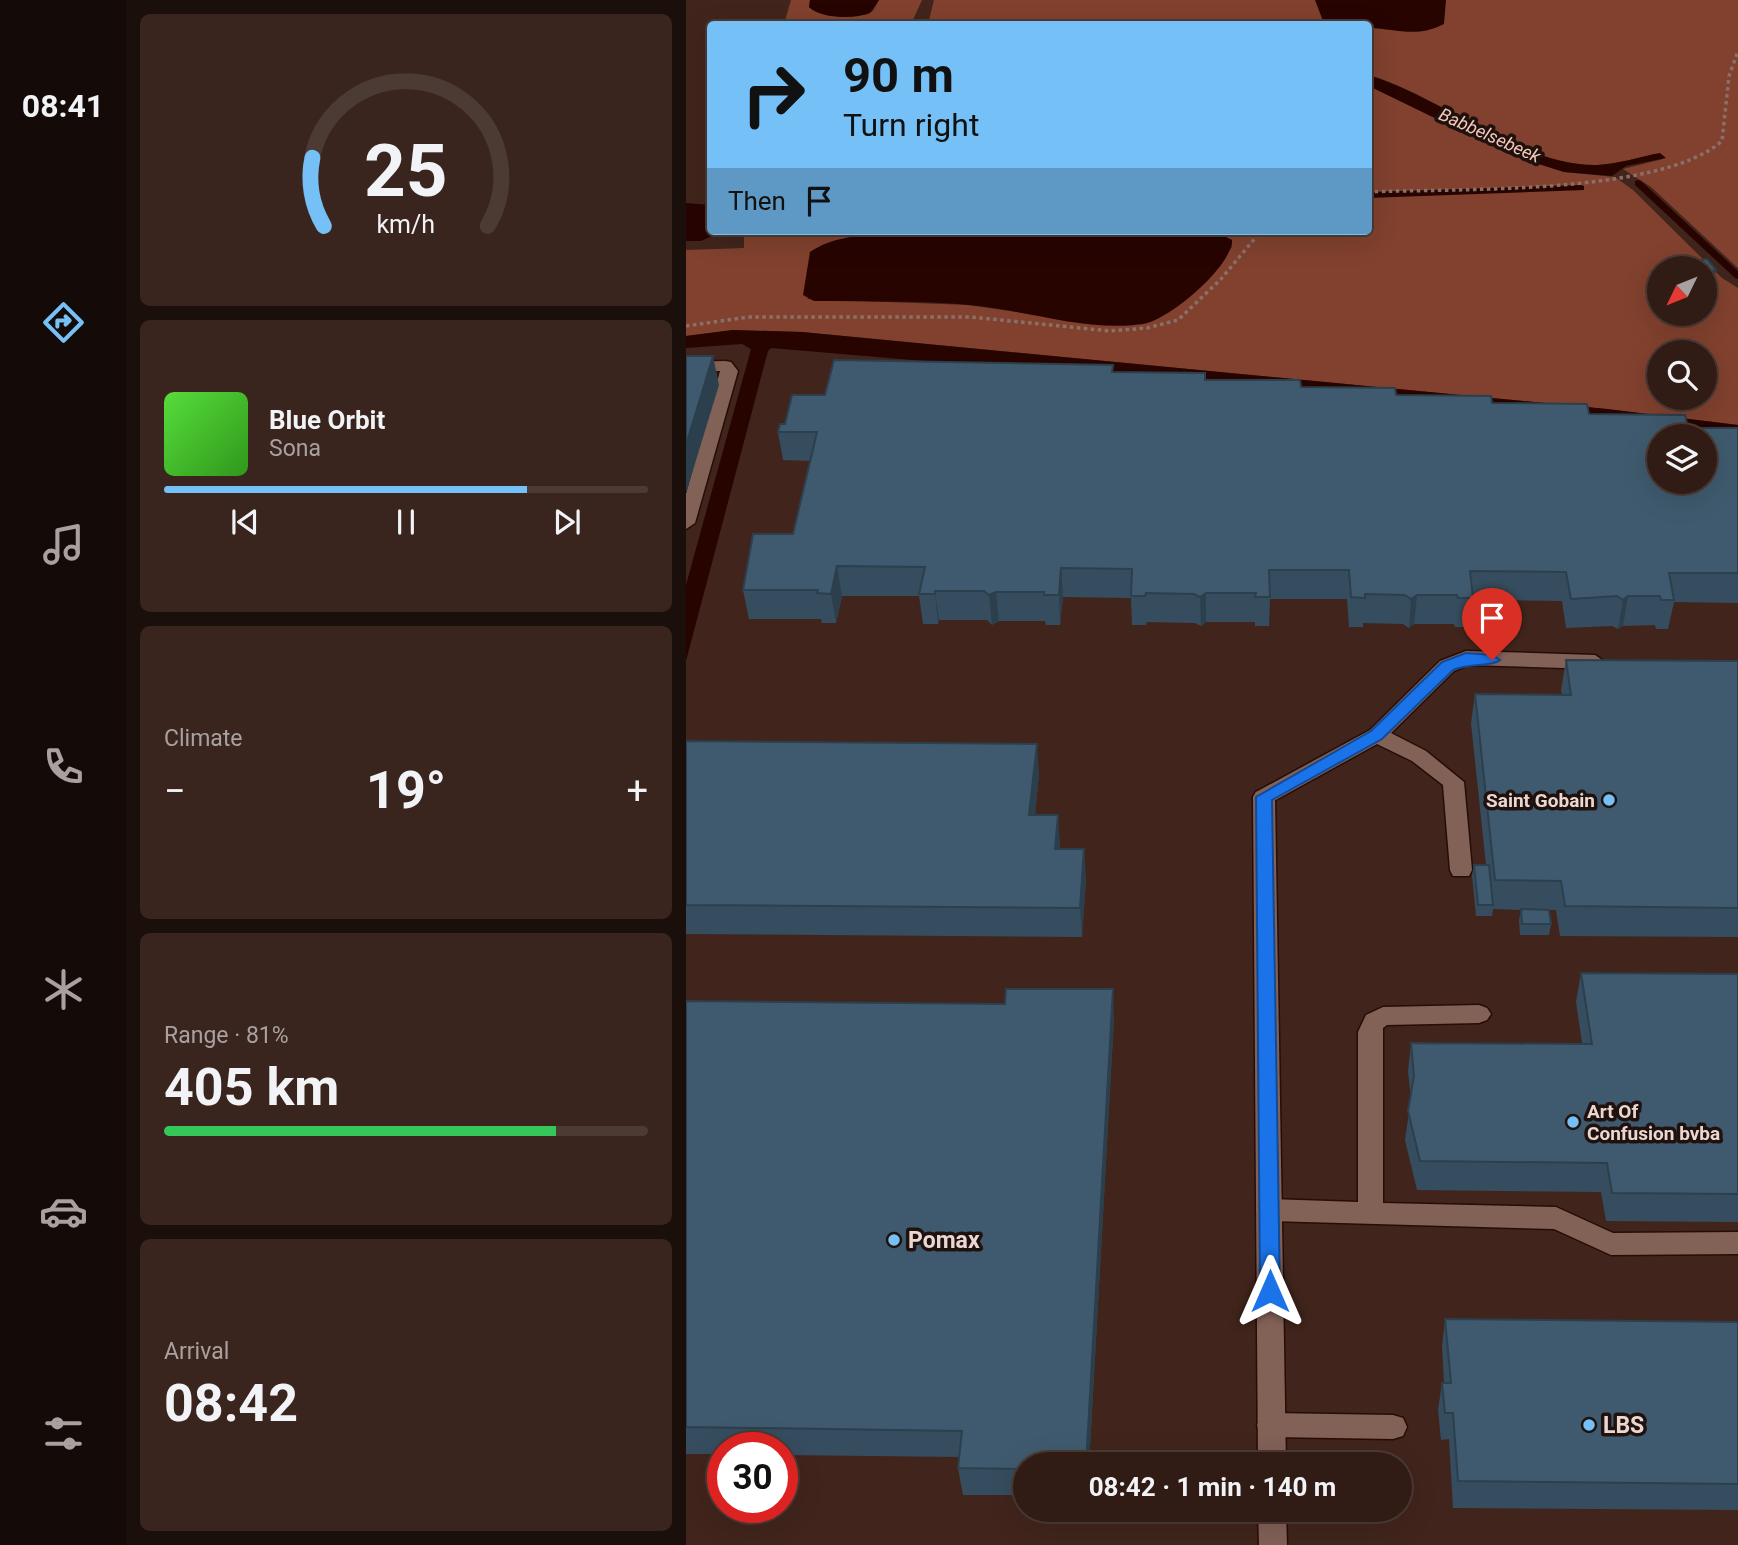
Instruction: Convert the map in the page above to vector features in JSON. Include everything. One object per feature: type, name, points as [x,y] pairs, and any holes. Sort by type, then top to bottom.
[{"type":"street","points":[[686,367],[715,365],[724,366],[729,371],[715,416],[704,469],[686,523]]},
{"type":"street","points":[[1272,1452],[1264,797],[1377,735],[1447,666],[1466,658],[1618,663]]},
{"type":"street","points":[[1377,735],[1419,756],[1454,782],[1461,870]]},
{"type":"street","points":[[1371,1213],[1370,1032],[1374,1022],[1383,1016],[1479,1014]]},
{"type":"street","points":[[1269,1210],[1556,1218],[1611,1244],[1738,1243]]},
{"type":"street","points":[[1271,1425],[1394,1427]]},
{"type":"street","points":[[1272,1522],[1273,1545]]},
{"type":"path","points":[[1372,192],[1611,182],[1707,154],[1722,141],[1729,76],[1738,51]]},
{"type":"path","points":[[686,326],[748,317],[971,317],[1097,330],[1147,328],[1178,320],[1222,279],[1258,235]]},
{"type":"shaded area","points":[[791,0],[810,0],[809,7],[815,11],[840,17],[858,16],[873,11],[879,0],[922,0],[912,21],[785,21]]},
{"type":"shaded area","points":[[934,0],[1738,0],[1738,268],[1651,187],[1623,169],[1663,159],[1656,154],[1598,165],[1569,163],[1511,143],[1424,98],[1372,76],[1372,21],[929,21]]},
{"type":"shaded area","points":[[1372,87],[1511,155],[1564,172],[1615,177],[1633,190],[1700,256],[1647,256],[1647,326],[1717,326],[1717,273],[1738,288],[1738,425],[1607,409],[802,332],[733,330],[686,336],[686,250],[744,248],[744,235],[869,235],[807,299],[968,305],[1064,319],[1195,292],[1232,247],[1232,240],[1221,235],[1372,235]]},
{"type":"shaded area","points":[[869,235],[942,235],[931,236]]},
{"type":"water","points":[[810,0],[879,0],[870,13],[847,17],[814,11],[809,7]]},
{"type":"water","points":[[1315,0],[1446,0],[1444,24],[1425,31],[1372,28],[1372,21],[1323,21]]},
{"type":"water","points":[[1372,76],[1424,98],[1481,129],[1540,155],[1569,163],[1597,165],[1660,153],[1666,158],[1626,166],[1612,176],[1564,172],[1511,155],[1372,87]]},
{"type":"water","points":[[686,203],[707,205],[707,235],[714,235],[701,241],[686,241]]},
{"type":"water","points":[[867,235],[1221,235],[1232,240],[1222,264],[1197,291],[1168,313],[1143,324],[1123,326],[1082,323],[959,304],[814,301],[803,295],[810,252],[823,245]]},
{"type":"water","points":[[733,330],[802,332],[1607,409],[1738,425],[1738,434],[1717,432],[1717,424],[1648,424],[771,348],[768,351],[686,661],[686,585],[751,349],[742,344],[686,348],[686,336]]},
{"type":"building","points":[[686,356],[713,356],[686,445]]},
{"type":"building","points":[[834,360],[1113,365],[1112,372],[1205,373],[1205,380],[1300,380],[1301,387],[1395,388],[1396,395],[1491,396],[1492,403],[1587,404],[1589,414],[1685,415],[1687,424],[1647,424],[1647,494],[1717,494],[1717,428],[1738,428],[1738,573],[1669,573],[1674,600],[1661,600],[1660,596],[1628,596],[1623,600],[1617,596],[1571,599],[1566,572],[1470,571],[1473,598],[1458,598],[1457,595],[1417,595],[1411,599],[1405,595],[1365,594],[1365,598],[1351,597],[1349,570],[1269,570],[1270,597],[1255,597],[1256,593],[1206,593],[1200,597],[1194,594],[1146,593],[1145,596],[1131,596],[1132,569],[1061,568],[1059,595],[1044,595],[1044,592],[996,592],[989,595],[984,591],[935,591],[935,594],[919,594],[925,567],[837,566],[831,594],[817,593],[818,590],[743,590],[753,534],[793,534],[817,432],[778,432],[780,424],[785,424],[792,395],[825,395]]},
{"type":"building","name":"Saint Gobain","points":[[1566,660],[1738,661],[1738,908],[1565,906],[1561,881],[1495,880],[1475,694],[1571,695]]},
{"type":"building","points":[[686,741],[1037,744],[1029,815],[1058,815],[1055,849],[1084,849],[1080,908],[686,905]]},
{"type":"building","points":[[1474,865],[1489,865],[1493,905],[1478,905]]},
{"type":"building","points":[[1521,909],[1549,910],[1551,924],[1522,924]]},
{"type":"building","name":"Art Of Confusion bvba","points":[[1581,973],[1738,974],[1738,1194],[1612,1193],[1607,1163],[1420,1161],[1408,1111],[1414,1076],[1411,1043],[1592,1044]]},
{"type":"building","name":"Pomax","points":[[1006,989],[1113,989],[1087,1452],[1013,1452],[1013,1469],[958,1468],[962,1431],[686,1427],[686,1001],[1005,1004]]},
{"type":"building","name":"LBS","points":[[1445,1319],[1738,1322],[1738,1484],[1458,1481],[1453,1413],[1445,1413],[1442,1383],[1451,1383]]},
{"type":"waterway","name":"Babbelsebeek","points":[[1638,183],[1738,276]]},
{"type":"waterway","points":[[1372,195],[1581,188]]},
{"type":"place","name":"Saint Gobain","points":[[1609,800]]},
{"type":"place","name":"Art Of Confusion bvba","points":[[1573,1122]]},
{"type":"place","name":"Pomax","points":[[894,1240]]},
{"type":"place","name":"LBS","points":[[1589,1425]]},
{"type":"route","points":[[1270,1291],[1264,797],[1377,735],[1447,666],[1466,658],[1492,660]]}]
